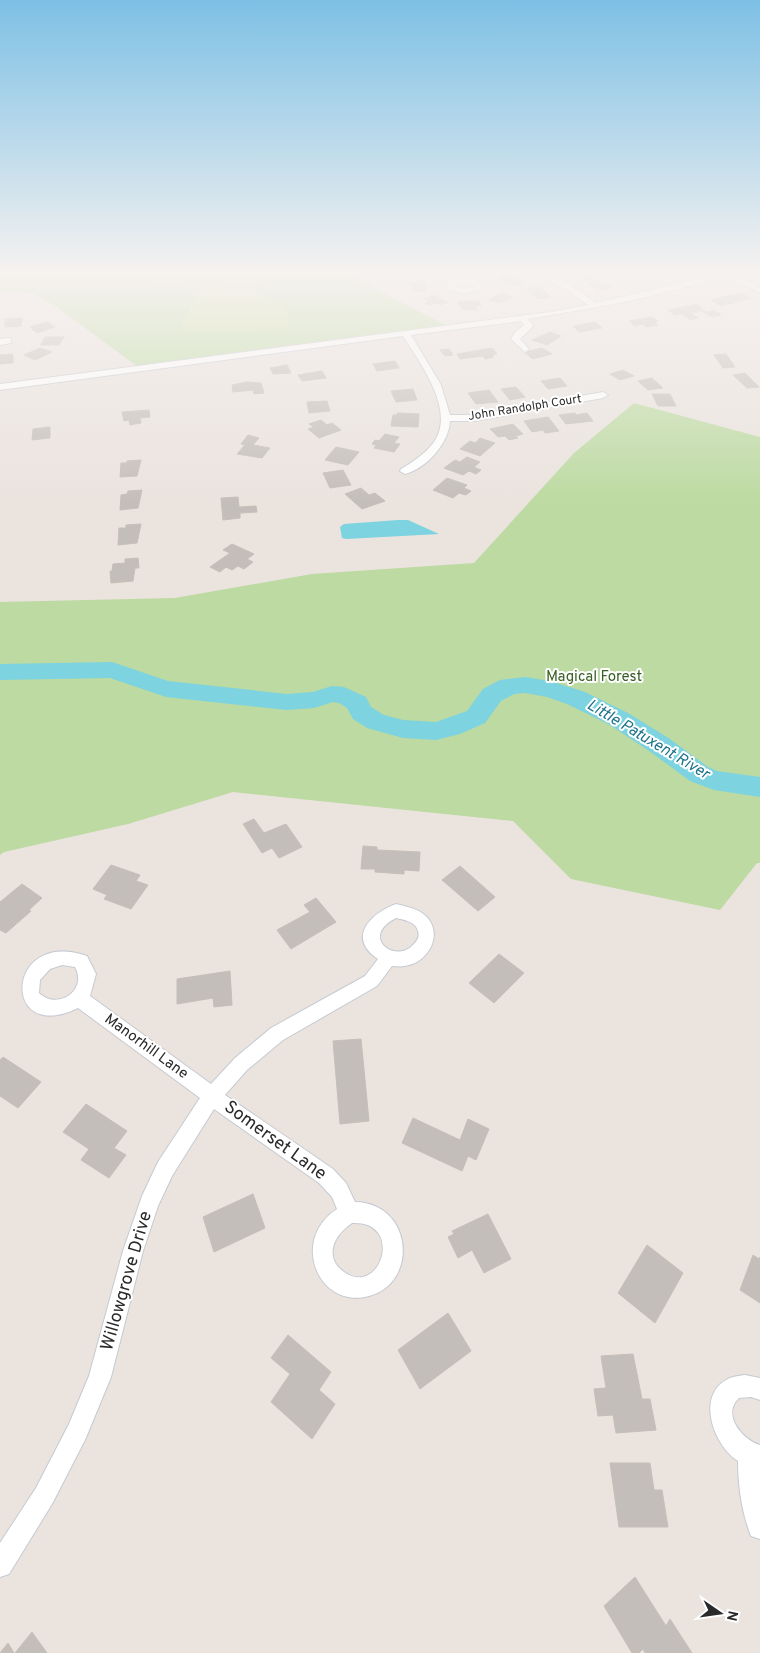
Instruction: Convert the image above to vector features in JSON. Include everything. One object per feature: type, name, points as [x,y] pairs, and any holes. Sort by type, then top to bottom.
[{"type":"street","points":[[0,387],[276,350]]},
{"type":"street","points":[[406,472],[434,449],[440,440],[447,418],[444,402],[415,350]]},
{"type":"street","name":"John Randolph Court","points":[[447,418],[485,416],[603,395]]},
{"type":"street","name":"Willowgrove Drive","points":[[0,1565],[44,1496],[77,1432],[100,1377],[118,1316],[132,1251],[149,1203],[165,1169],[180,1144],[212,1096],[241,1064],[277,1034],[371,981],[388,958]]},
{"type":"street","name":"Manorhill Lane","points":[[79,998],[212,1096]]},
{"type":"street","name":"Somerset Lane","points":[[212,1096],[326,1176],[339,1190],[349,1213]]},
{"type":"street","points":[[760,1390],[756,1387],[740,1385],[728,1393],[722,1406],[722,1420],[727,1436],[736,1448],[755,1456],[750,1482],[760,1527]]},
{"type":"green space","points":[[115,350],[261,350],[138,367]]},
{"type":"green space","name":"Magical Forest","points":[[634,403],[760,437],[760,863],[757,863],[720,910],[571,879],[513,821],[233,792],[128,824],[4,852],[0,855],[0,602],[175,598],[312,574],[474,563],[574,453]]},
{"type":"water","points":[[408,520],[439,534],[342,538],[340,527],[344,524]]},
{"type":"building","points":[[35,350],[52,352],[35,360],[24,355]]},
{"type":"building","points":[[440,350],[450,350],[453,355],[445,356]]},
{"type":"building","points":[[494,350],[497,354],[492,355],[494,357],[485,359],[483,356],[460,359],[457,354]]},
{"type":"building","points":[[546,350],[552,354],[533,359],[524,352]]},
{"type":"building","points":[[13,354],[13,363],[0,364],[0,355]]},
{"type":"building","points":[[726,354],[735,367],[723,368],[714,355]]},
{"type":"building","points":[[395,361],[399,368],[377,371],[373,364]]},
{"type":"building","points":[[287,365],[291,373],[273,374],[270,368]]},
{"type":"building","points":[[623,370],[634,376],[620,380],[610,374]]},
{"type":"building","points":[[322,371],[326,378],[302,381],[298,375]]},
{"type":"building","points":[[745,373],[759,387],[747,388],[733,375]]},
{"type":"building","points":[[560,378],[567,386],[548,389],[541,381]]},
{"type":"building","points":[[652,378],[663,388],[648,390],[638,381]]},
{"type":"building","points":[[247,382],[261,383],[264,393],[254,394],[253,390],[233,392],[232,385]]},
{"type":"building","points":[[516,387],[525,397],[510,400],[501,389]]},
{"type":"building","points":[[413,389],[417,400],[396,402],[391,391]]},
{"type":"building","points":[[489,390],[498,402],[476,404],[468,393]]},
{"type":"building","points":[[652,394],[670,394],[676,406],[658,406]]},
{"type":"building","points":[[327,401],[330,411],[309,413],[307,402]]},
{"type":"building","points":[[149,410],[150,417],[140,418],[141,423],[130,425],[129,420],[124,421],[122,412]]},
{"type":"building","points":[[397,413],[419,414],[418,427],[391,426],[393,415],[397,415]]},
{"type":"building","points":[[575,413],[576,415],[587,413],[593,421],[566,424],[559,415]]},
{"type":"building","points":[[548,417],[559,431],[545,433],[543,430],[532,432],[524,421]]},
{"type":"building","points":[[321,420],[327,425],[332,423],[341,430],[319,438],[308,429],[314,427],[309,424]]},
{"type":"building","points":[[513,424],[523,434],[516,436],[518,438],[509,440],[505,436],[498,437],[490,429]]},
{"type":"building","points":[[50,427],[50,438],[32,440],[33,429]]},
{"type":"building","points":[[385,434],[399,437],[394,443],[400,444],[394,452],[374,448],[376,445],[372,444],[375,440],[379,441]]},
{"type":"building","points":[[248,435],[259,438],[253,445],[270,448],[262,458],[237,454],[245,445],[241,444]]},
{"type":"building","points":[[480,438],[495,443],[480,456],[460,449],[470,441],[475,443]]},
{"type":"building","points":[[336,447],[359,452],[348,465],[325,460]]},
{"type":"building","points":[[467,457],[480,462],[474,467],[481,470],[476,474],[469,471],[463,475],[444,468],[455,460],[460,462]]},
{"type":"building","points":[[141,460],[137,476],[120,477],[121,463]]},
{"type":"building","points":[[343,470],[351,485],[330,488],[323,473]]},
{"type":"building","points":[[447,478],[467,485],[464,488],[471,491],[466,495],[459,493],[453,498],[433,490]]},
{"type":"building","points":[[361,488],[369,495],[375,493],[385,501],[362,509],[345,494]]},
{"type":"building","points":[[142,490],[138,508],[120,510],[121,495],[127,494],[128,491]]},
{"type":"building","points":[[238,497],[239,507],[256,506],[257,512],[240,513],[240,518],[223,520],[221,498]]},
{"type":"building","points":[[141,524],[137,543],[118,545],[119,528],[126,528],[126,525]]},
{"type":"building","points":[[232,544],[254,554],[247,559],[253,562],[244,569],[238,566],[232,570],[226,567],[220,572],[210,567],[230,553],[223,550]]},
{"type":"building","points":[[138,558],[139,568],[135,568],[133,581],[111,583],[110,571],[112,571],[113,564],[125,563],[125,559]]},
{"type":"building","points":[[254,819],[264,833],[286,824],[302,847],[279,858],[272,848],[262,853],[243,824]]},
{"type":"building","points":[[363,846],[377,847],[377,850],[420,852],[419,871],[404,870],[404,874],[375,872],[375,869],[361,869]]},
{"type":"building","points":[[111,865],[140,875],[136,881],[148,885],[131,909],[104,899],[107,895],[93,889]]},
{"type":"building","points":[[460,866],[495,897],[478,911],[442,880]]},
{"type":"building","points":[[22,884],[42,898],[29,910],[31,911],[6,933],[0,930],[0,902]]},
{"type":"building","points":[[316,898],[336,922],[291,949],[277,930],[310,912],[304,905]]},
{"type":"building","points":[[499,954],[524,973],[494,1003],[469,983]]},
{"type":"building","points":[[230,971],[232,1005],[214,1007],[213,998],[177,1004],[177,979]]},
{"type":"building","points":[[361,1039],[369,1121],[340,1124],[333,1041]]},
{"type":"building","points":[[3,1057],[41,1082],[18,1108],[0,1096],[0,1060]]},
{"type":"building","points":[[86,1104],[127,1131],[114,1148],[126,1155],[109,1178],[81,1160],[89,1149],[63,1132]]},
{"type":"building","points":[[413,1118],[460,1140],[468,1119],[489,1129],[476,1160],[468,1156],[462,1171],[402,1143]]},
{"type":"building","points":[[253,1194],[265,1228],[214,1252],[203,1217]]},
{"type":"building","points":[[488,1214],[511,1259],[484,1273],[472,1250],[458,1258],[448,1237],[454,1234],[452,1231]]},
{"type":"building","points":[[647,1245],[683,1273],[655,1323],[618,1293]]},
{"type":"building","points":[[753,1255],[759,1259],[760,1257],[760,1303],[740,1290]]},
{"type":"building","points":[[448,1313],[471,1351],[420,1389],[398,1350]]},
{"type":"building","points":[[288,1335],[331,1372],[319,1390],[335,1404],[312,1439],[271,1402],[290,1374],[271,1358]]},
{"type":"building","points":[[633,1354],[642,1399],[650,1399],[656,1430],[616,1433],[613,1415],[598,1416],[594,1389],[606,1388],[601,1356]]},
{"type":"building","points":[[610,1463],[650,1463],[654,1490],[662,1490],[668,1527],[619,1527]]},
{"type":"building","points":[[635,1577],[666,1626],[670,1619],[692,1653],[645,1653],[643,1649],[639,1653],[632,1653],[604,1606]]},
{"type":"building","points":[[32,1632],[47,1653],[15,1653]]},
{"type":"building","points":[[8,1643],[14,1653],[0,1653]]},
{"type":"waterway","name":"Little Patuxent River","points":[[0,672],[112,670],[166,689],[287,702],[314,700],[332,694],[344,695],[357,703],[362,713],[376,722],[403,729],[436,731],[451,728],[476,717],[492,695],[509,686],[525,685],[550,689],[576,698],[619,719],[661,746],[699,774],[714,780],[760,787]]}]
